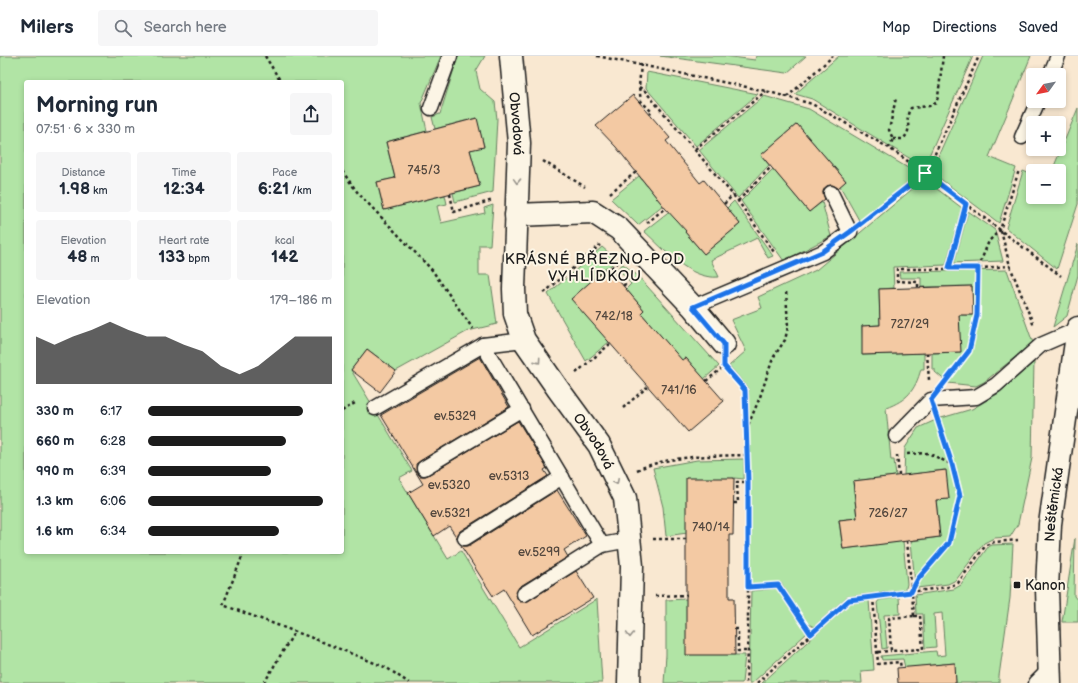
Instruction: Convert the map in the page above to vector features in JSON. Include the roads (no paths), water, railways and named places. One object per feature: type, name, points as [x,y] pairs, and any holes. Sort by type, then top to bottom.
[{"type":"street","name":"Obvodová","points":[[511,56],[519,147],[514,289],[515,314],[524,340],[599,445],[624,498],[632,566],[629,683]]},
{"type":"street","points":[[516,215],[593,212],[619,229],[693,307],[724,344]]},
{"type":"street","name":"Neštěmická","points":[[1045,678],[1050,524],[1078,329]]},
{"type":"lane","points":[[431,108],[450,56]]},
{"type":"lane","points":[[1053,68],[1058,56]]},
{"type":"lane","points":[[1022,136],[1035,108]]},
{"type":"lane","points":[[693,307],[822,252],[850,232],[831,193]]},
{"type":"lane","points":[[896,436],[931,400],[976,397],[996,385],[1041,345],[1078,329]]},
{"type":"lane","points":[[375,408],[483,345],[524,340]]},
{"type":"lane","points":[[483,345],[602,545]]},
{"type":"lane","points":[[424,468],[522,409]]},
{"type":"lane","points":[[465,538],[562,477]]},
{"type":"lane","points":[[524,594],[602,545],[629,540]]},
{"type":"place","name":"Kanon","points":[[1017,585]]},
{"type":"district","name":"KRÁSNÉ BŘEZNO-POD VYHLÍDKOU","points":[[595,268]]}]
